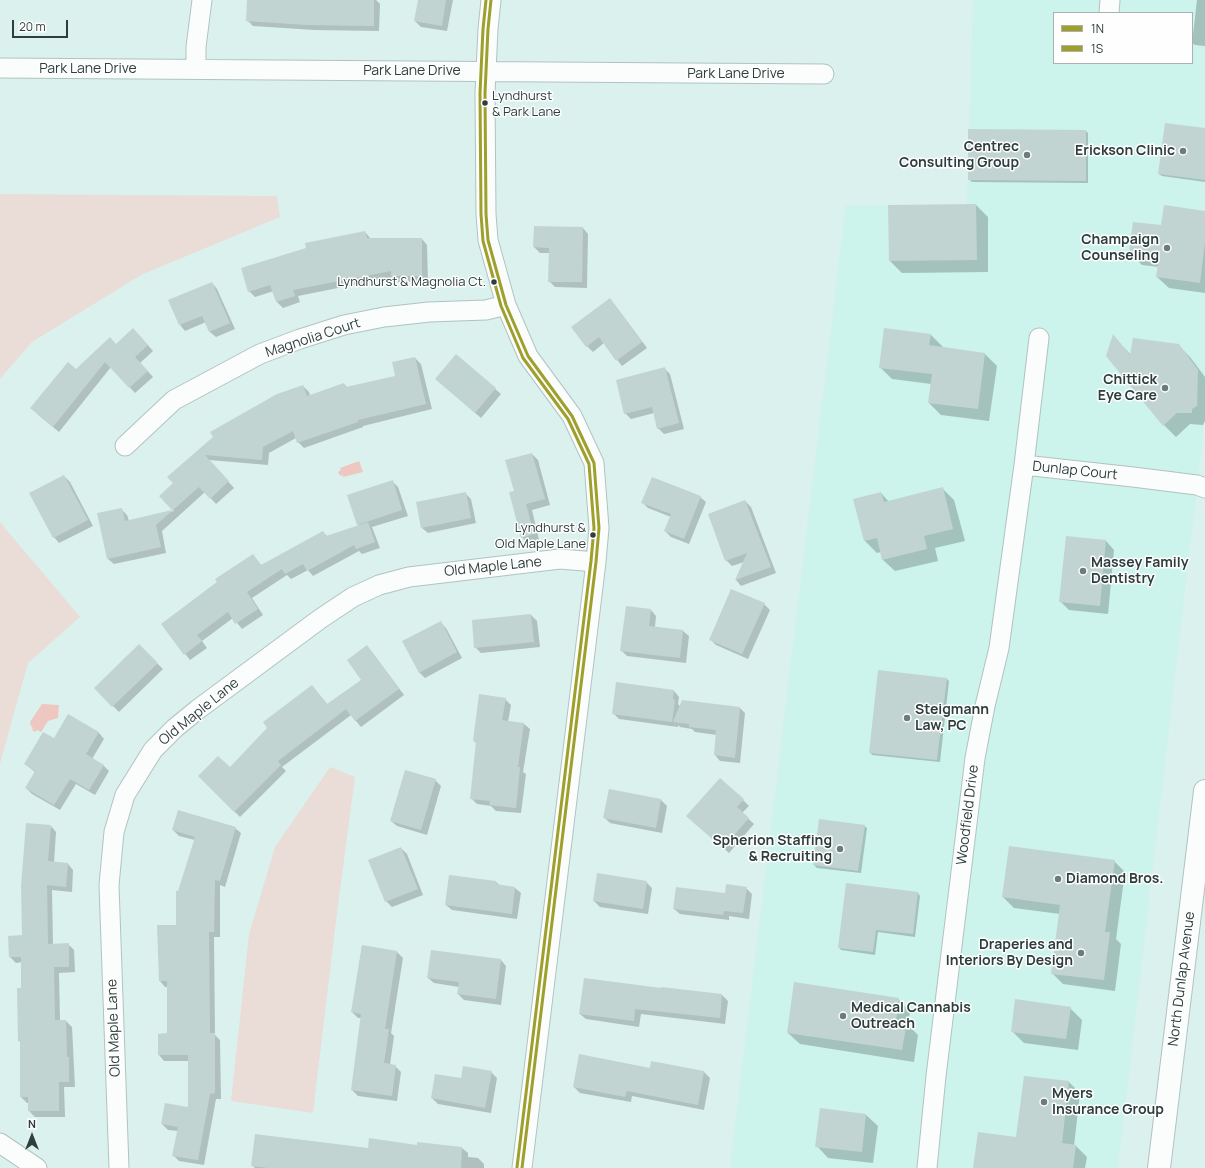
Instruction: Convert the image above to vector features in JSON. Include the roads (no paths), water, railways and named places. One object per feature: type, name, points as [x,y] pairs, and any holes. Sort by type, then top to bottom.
[{"type":"main road","name":"North Dunlap Avenue","points":[[1159,1168],[1205,791]]},
{"type":"street","points":[[196,70],[196,46],[202,0]]},
{"type":"street","points":[[491,0],[489,5],[485,93],[486,214],[488,240],[506,305],[528,356],[572,416],[594,463],[599,528],[522,1168]]},
{"type":"street","points":[[1109,12],[1110,0]]},
{"type":"street","name":"Park Lane Drive","points":[[0,68],[824,74]]},
{"type":"street","name":"Magnolia Court","points":[[124,446],[174,400],[260,354],[300,339],[344,325],[384,317],[429,312],[486,310],[506,305]]},
{"type":"street","name":"Dunlap Court","points":[[1039,338],[1024,465],[1197,485],[1205,488]]},
{"type":"street","name":"Woodfield Drive","points":[[927,1168],[936,1076],[975,758],[985,706],[999,648],[1024,465]]},
{"type":"street","name":"Old Maple Lane","points":[[119,1168],[109,885],[114,832],[125,795],[153,750],[175,728],[197,710],[320,619],[354,597],[380,585],[409,577],[560,559],[596,562]]},
{"type":"street","points":[[0,1143],[37,1168]]},
{"type":"place","name":"Lyndhurst & Park Lane","points":[[485,103]]},
{"type":"place","name":"Erickson Clinic","points":[[1183,151]]},
{"type":"place","name":"Centrec Consulting Group","points":[[1027,155]]},
{"type":"place","name":"Champaign Counseling","points":[[1167,248]]},
{"type":"place","name":"Lyndhurst & Magnolia Ct.","points":[[494,282]]},
{"type":"place","name":"Chittick Eye Care","points":[[1165,388]]},
{"type":"place","name":"Lyndhurst & Old Maple Lane","points":[[593,535]]},
{"type":"place","name":"Massey Family Dentistry","points":[[1083,571]]},
{"type":"place","name":"Steigmann Law, PC","points":[[907,718]]},
{"type":"place","name":"Spherion Staffing & Recruiting","points":[[840,849]]},
{"type":"place","name":"Diamond Bros.","points":[[1058,879]]},
{"type":"place","name":"Draperies and Interiors By Design","points":[[1081,953]]},
{"type":"place","name":"Medical Cannabis Outreach","points":[[843,1016]]},
{"type":"place","name":"Myers Insurance Group","points":[[1044,1102]]}]
